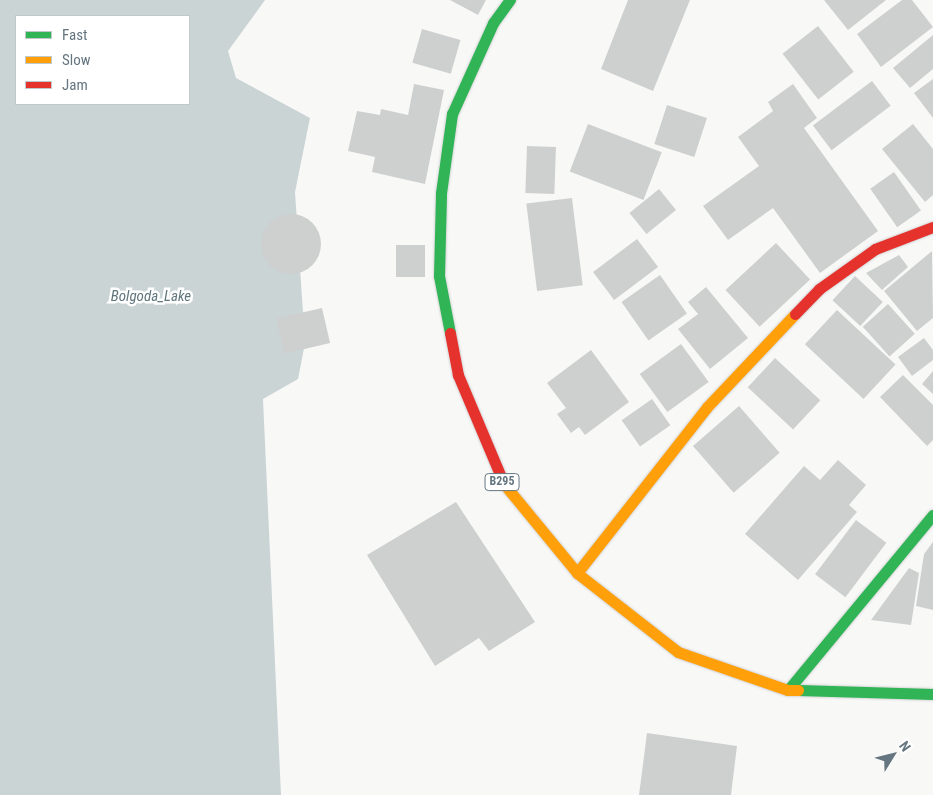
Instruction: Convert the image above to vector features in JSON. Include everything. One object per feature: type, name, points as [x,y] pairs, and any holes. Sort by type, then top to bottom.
[{"type":"main road","name":"B295","points":[[510,0],[492,24],[452,114],[441,192],[439,276],[458,375],[503,483],[577,573],[678,652],[788,690],[933,694]]},
{"type":"main road","points":[[577,573],[707,407],[820,289],[875,249],[933,227]]},
{"type":"main road","points":[[788,690],[933,515]]},
{"type":"water","name":"Bolgoda_Lake","points":[[0,0],[265,0],[228,51],[236,78],[310,118],[295,192],[305,343],[298,379],[263,399],[281,795],[0,795]]},
{"type":"building","points":[[450,0],[486,0],[478,15]]},
{"type":"building","points":[[628,0],[690,0],[653,91],[601,69]]},
{"type":"building","points":[[824,0],[886,0],[848,30]]},
{"type":"building","points":[[902,0],[912,0],[933,27],[881,67],[857,34]]},
{"type":"building","points":[[818,26],[854,72],[818,99],[783,54]]},
{"type":"building","points":[[422,29],[460,40],[451,74],[412,63]]},
{"type":"building","points":[[933,35],[933,69],[910,88],[893,68]]},
{"type":"building","points":[[933,79],[933,118],[914,93]]},
{"type":"building","points":[[872,81],[891,106],[832,150],[813,126]]},
{"type":"building","points":[[414,84],[444,90],[425,184],[372,172],[375,157],[348,151],[357,111],[380,115],[381,109],[408,115]]},
{"type":"building","points":[[793,84],[817,118],[804,128],[878,231],[820,273],[773,208],[728,240],[703,206],[759,166],[738,137],[773,111],[768,102]]},
{"type":"building","points":[[667,105],[707,118],[694,157],[654,144]]},
{"type":"building","points":[[588,124],[662,152],[643,200],[570,172]]},
{"type":"building","points":[[913,124],[933,149],[933,195],[925,202],[882,149]]},
{"type":"building","points":[[527,146],[556,147],[554,194],[525,193]]},
{"type":"building","points":[[894,172],[921,211],[897,227],[870,189]]},
{"type":"building","points":[[659,189],[676,210],[646,234],[629,213]]},
{"type":"building","points":[[572,198],[583,285],[537,291],[526,204]]},
{"type":"building","points":[[291,214],[308,219],[316,227],[321,244],[316,261],[308,269],[291,274],[274,269],[266,261],[261,244],[266,227],[274,219]]},
{"type":"building","points":[[637,239],[658,267],[614,300],[593,272]]},
{"type":"building","points":[[776,243],[810,280],[760,327],[726,290]]},
{"type":"building","points":[[396,245],[425,245],[425,277],[396,277]]},
{"type":"building","points":[[932,251],[933,318],[917,331],[884,291]]},
{"type":"building","points":[[899,255],[908,267],[882,290],[866,273]]},
{"type":"building","points":[[660,275],[687,314],[648,340],[621,302]]},
{"type":"building","points":[[855,276],[883,302],[860,326],[832,300]]},
{"type":"building","points":[[706,287],[748,338],[710,369],[678,329],[698,314],[688,302]]},
{"type":"building","points":[[888,304],[915,334],[889,356],[863,327]]},
{"type":"building","points":[[322,308],[330,343],[284,354],[276,319]]},
{"type":"building","points":[[837,310],[896,365],[863,399],[805,344]]},
{"type":"building","points":[[924,338],[933,350],[933,360],[912,376],[898,357]]},
{"type":"building","points":[[681,344],[709,382],[667,412],[640,374]]},
{"type":"building","points":[[591,350],[629,402],[585,435],[579,427],[571,433],[557,414],[566,408],[547,383]]},
{"type":"building","points":[[775,358],[820,400],[793,430],[748,387]]},
{"type":"building","points":[[933,371],[933,394],[922,384]]},
{"type":"building","points":[[903,375],[933,405],[933,440],[927,446],[880,397]]},
{"type":"building","points":[[652,399],[670,425],[640,446],[622,420]]},
{"type":"building","points":[[739,406],[780,453],[734,493],[693,446]]},
{"type":"building","points":[[838,460],[866,485],[849,505],[857,512],[798,580],[745,534],[804,466],[820,480]]},
{"type":"building","points":[[456,502],[535,622],[489,651],[479,638],[435,666],[367,555]]},
{"type":"building","points":[[856,520],[886,543],[845,597],[815,574]]},
{"type":"building","points":[[933,542],[933,610],[916,606],[924,554]]},
{"type":"building","points":[[909,568],[919,573],[911,625],[871,620]]},
{"type":"building","points":[[647,733],[737,746],[731,795],[639,795]]},
{"type":"traffic: fast","points":[[450,333],[439,276],[441,193],[452,114],[493,23],[510,0]]},
{"type":"traffic: fast","points":[[788,690],[933,515]]},
{"type":"traffic: fast","points":[[798,690],[933,694]]},
{"type":"traffic: slow","points":[[577,573],[707,407],[795,314]]},
{"type":"traffic: slow","points":[[504,484],[577,573],[678,652],[788,690],[798,690]]},
{"type":"traffic: jam","points":[[795,314],[819,289],[875,249],[933,227]]},
{"type":"traffic: jam","points":[[450,333],[458,375],[504,484]]}]
